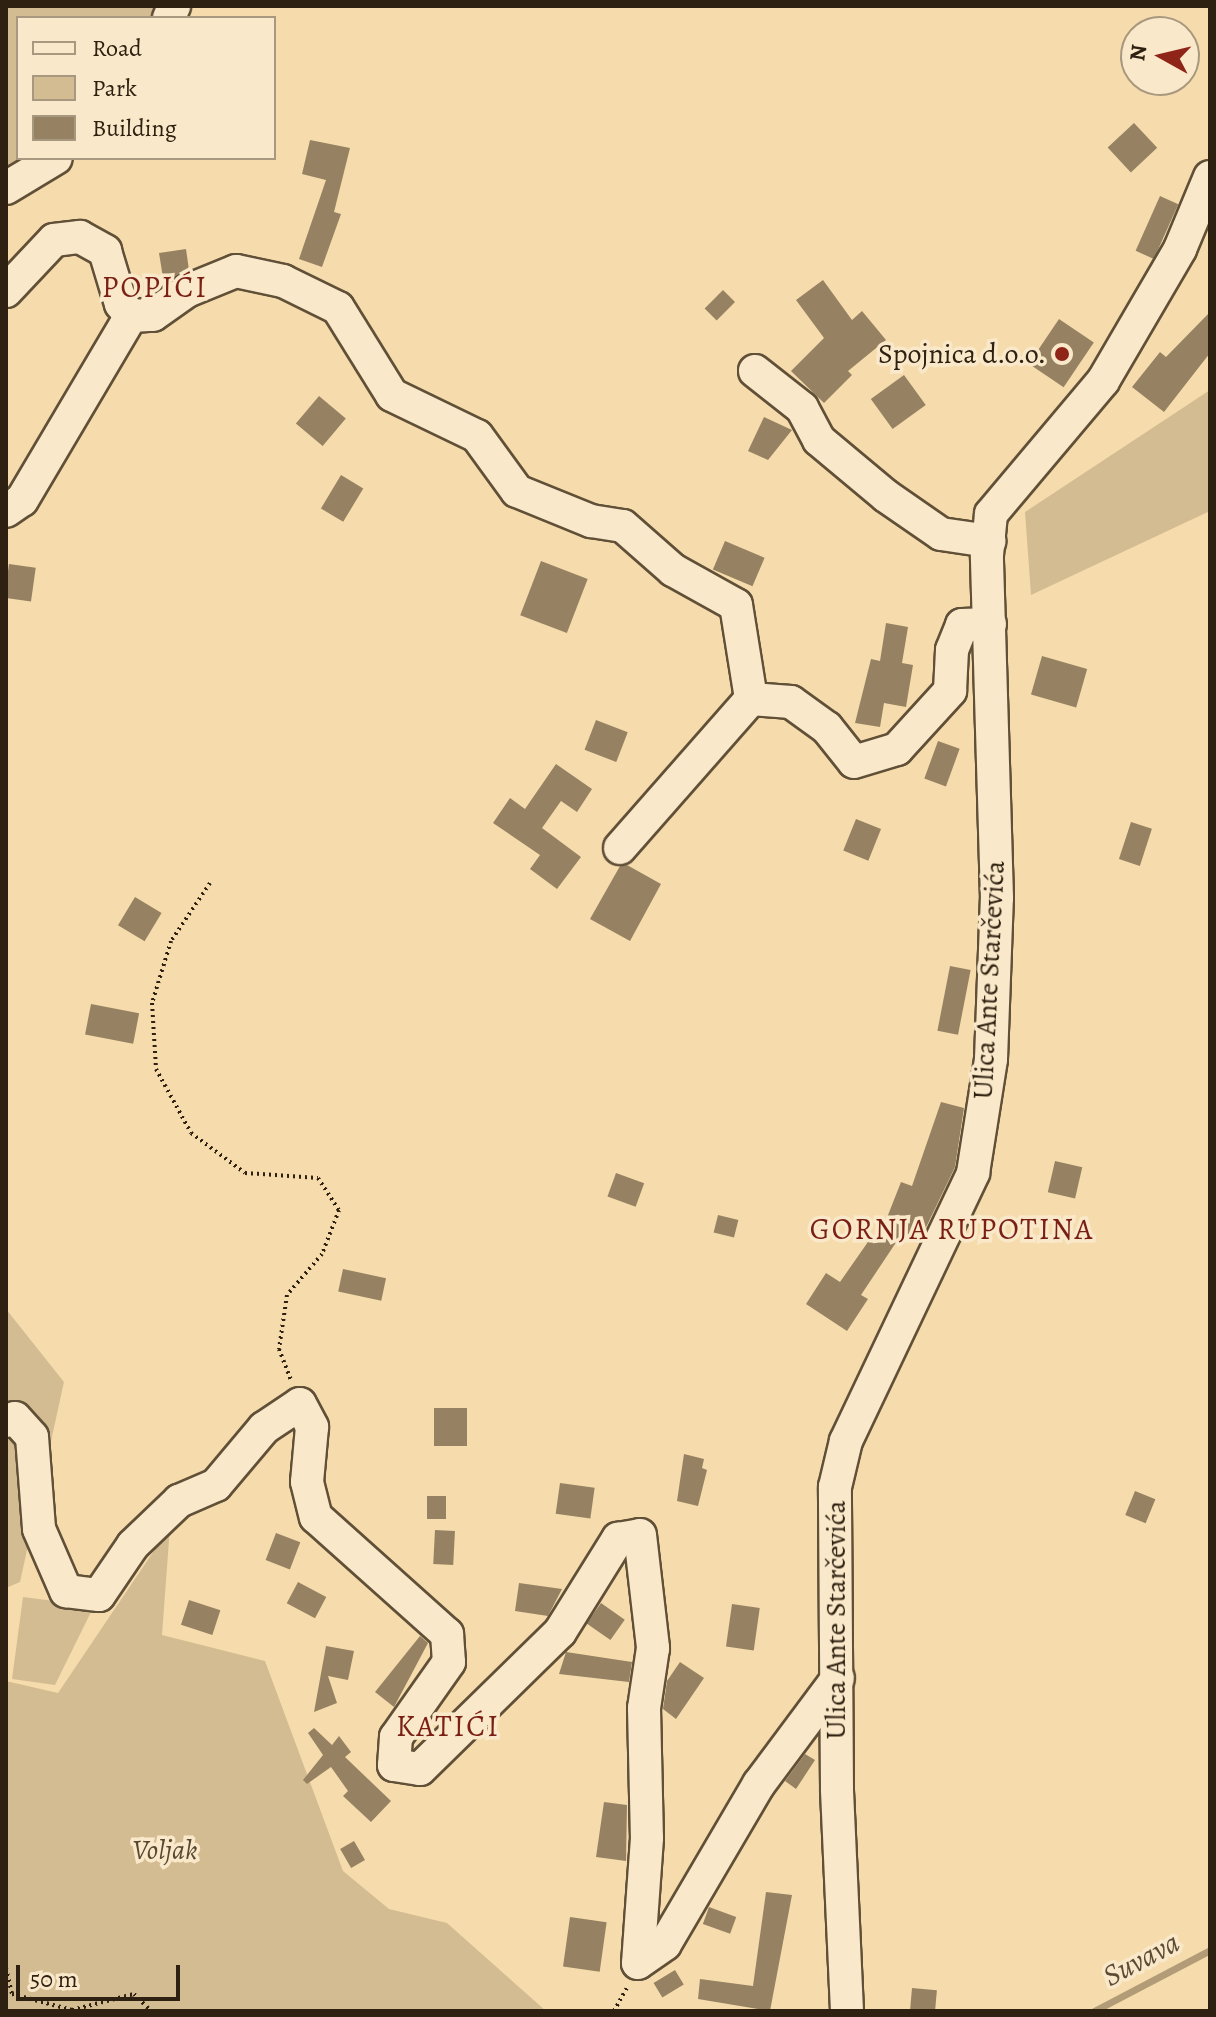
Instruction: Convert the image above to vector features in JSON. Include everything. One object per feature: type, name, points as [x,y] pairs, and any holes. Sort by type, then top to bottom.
[{"type":"street","points":[[6,188],[53,160]]},
{"type":"street","name":"Ulica Ante Starčevića","points":[[847,2011],[837,1818],[835,1487],[852,1428],[973,1173],[991,1059],[997,898],[990,624],[991,514],[1103,381],[1180,249],[1210,177]]},
{"type":"street","points":[[6,291],[54,240],[80,237],[105,251],[121,304],[131,316]]},
{"type":"street","points":[[131,316],[153,315],[187,291],[236,271],[283,281],[338,308],[392,395],[477,436],[517,491],[591,521],[623,526],[673,570],[736,605],[751,699]]},
{"type":"street","points":[[6,511],[22,500],[131,316]]},
{"type":"street","points":[[755,371],[802,408],[819,440],[886,496],[941,534],[989,541]]},
{"type":"street","points":[[751,699],[791,702],[827,728],[854,762],[897,749],[950,691],[952,650],[962,625],[990,624]]},
{"type":"street","points":[[620,848],[751,699]]},
{"type":"street","points":[[6,1421],[15,1418],[32,1437],[39,1529],[66,1591],[99,1595],[133,1545],[167,1512],[216,1485],[264,1428],[300,1404],[312,1427],[307,1482],[316,1517],[447,1634],[449,1662],[396,1737],[394,1765],[420,1769],[560,1632],[618,1539],[640,1535],[653,1648],[644,1708],[647,1838],[638,1963],[665,1944],[759,1784],[838,1678]]},
{"type":"path","points":[[210,883],[171,941],[152,1003],[156,1069],[191,1133],[245,1173],[318,1178],[339,1210],[322,1254],[287,1295],[279,1349],[300,1404]]},
{"type":"path","points":[[6,1968],[12,1994],[72,2010],[134,1994],[151,2011]]},
{"type":"green space","points":[[6,6],[157,6],[152,16],[16,16],[16,160],[30,160],[6,174]]},
{"type":"green space","points":[[1210,390],[1210,511],[1031,595],[1025,512]]},
{"type":"green space","points":[[6,1309],[64,1382],[20,1582],[6,1588]]},
{"type":"green space","name":"Voljak","points":[[170,1527],[162,1635],[265,1661],[343,1871],[389,1909],[447,1923],[546,2011],[6,2011],[6,1681],[58,1693]]},
{"type":"green space","points":[[23,1597],[94,1606],[55,1685],[12,1679]]},
{"type":"building","points":[[1134,123],[1157,148],[1131,172],[1108,148]]},
{"type":"building","points":[[310,140],[350,148],[334,212],[341,214],[322,267],[299,259],[326,180],[302,174]]},
{"type":"building","points":[[1160,196],[1178,204],[1154,259],[1136,251]]},
{"type":"building","points":[[186,249],[189,270],[164,284],[159,253]]},
{"type":"building","points":[[823,280],[852,320],[862,311],[886,340],[848,371],[852,375],[824,403],[791,371],[824,338],[796,300]]},
{"type":"building","points":[[723,290],[735,302],[717,320],[705,308]]},
{"type":"building","points":[[1210,312],[1210,353],[1164,412],[1132,387],[1160,352],[1166,357]]},
{"type":"building","points":[[1059,319],[1094,342],[1064,387],[1029,364]]},
{"type":"building","points":[[904,375],[926,405],[893,429],[871,399]]},
{"type":"building","points":[[319,396],[346,418],[323,446],[296,424]]},
{"type":"building","points":[[764,417],[792,430],[768,460],[748,451]]},
{"type":"building","points":[[341,475],[363,488],[343,522],[321,508]]},
{"type":"building","points":[[725,541],[765,558],[752,586],[713,570]]},
{"type":"building","points":[[541,561],[588,579],[567,633],[520,615]]},
{"type":"building","points":[[9,564],[36,568],[31,601],[6,598]]},
{"type":"building","points":[[886,623],[908,627],[902,663],[913,665],[906,707],[884,703],[880,727],[855,723],[871,659],[880,661]]},
{"type":"building","points":[[1042,656],[1087,669],[1076,707],[1031,694]]},
{"type":"building","points":[[596,720],[628,732],[616,762],[585,750]]},
{"type":"building","points":[[938,741],[960,749],[946,786],[924,779]]},
{"type":"building","points":[[556,764],[592,789],[577,812],[561,801],[542,828],[581,857],[557,889],[530,869],[540,855],[493,823],[510,798],[525,809]]},
{"type":"building","points":[[856,819],[881,829],[868,861],[843,851]]},
{"type":"building","points":[[1131,822],[1152,829],[1140,866],[1119,859]]},
{"type":"building","points":[[627,865],[661,884],[630,941],[590,919],[620,866]]},
{"type":"building","points":[[135,897],[162,913],[145,941],[118,925]]},
{"type":"building","points":[[950,966],[971,970],[958,1035],[937,1031]]},
{"type":"building","points":[[91,1004],[139,1013],[133,1044],[85,1034]]},
{"type":"building","points":[[941,1102],[964,1108],[955,1167],[919,1242],[901,1235],[861,1295],[868,1299],[847,1331],[806,1304],[826,1273],[840,1282],[870,1239],[877,1243],[901,1182],[912,1186]]},
{"type":"building","points":[[1055,1161],[1082,1167],[1075,1198],[1048,1192]]},
{"type":"building","points":[[616,1173],[644,1183],[636,1207],[607,1196]]},
{"type":"building","points":[[718,1215],[738,1220],[734,1238],[714,1232]]},
{"type":"building","points":[[343,1269],[386,1278],[381,1301],[338,1291]]},
{"type":"building","points":[[434,1408],[467,1408],[467,1446],[434,1446]]},
{"type":"building","points":[[684,1454],[704,1459],[702,1468],[707,1470],[698,1506],[677,1501]]},
{"type":"building","points":[[560,1483],[595,1488],[590,1519],[556,1514]]},
{"type":"building","points":[[1135,1491],[1155,1499],[1146,1523],[1125,1515]]},
{"type":"building","points":[[427,1496],[446,1496],[446,1519],[427,1519]]},
{"type":"building","points":[[435,1530],[455,1531],[453,1565],[433,1564]]},
{"type":"building","points":[[276,1533],[300,1542],[290,1569],[266,1560]]},
{"type":"building","points":[[298,1582],[326,1597],[315,1618],[287,1603]]},
{"type":"building","points":[[519,1583],[562,1589],[548,1616],[515,1611]]},
{"type":"building","points":[[189,1600],[220,1610],[212,1635],[181,1625]]},
{"type":"building","points":[[601,1603],[625,1620],[610,1640],[587,1623]]},
{"type":"building","points":[[732,1604],[760,1608],[754,1650],[726,1647]]},
{"type":"building","points":[[420,1636],[428,1643],[394,1707],[375,1692]]},
{"type":"building","points":[[326,1646],[354,1651],[348,1680],[328,1676],[337,1703],[314,1712]]},
{"type":"building","points":[[566,1652],[632,1662],[629,1682],[559,1674]]},
{"type":"building","points":[[680,1662],[704,1678],[676,1719],[663,1709],[667,1681]]},
{"type":"building","points":[[314,1728],[332,1745],[339,1736],[351,1752],[345,1757],[391,1801],[371,1822],[343,1796],[348,1791],[331,1767],[307,1784],[303,1780],[323,1755],[308,1733]]},
{"type":"building","points":[[805,1754],[815,1760],[796,1789],[785,1781]]},
{"type":"building","points":[[604,1802],[627,1805],[626,1861],[596,1857]]},
{"type":"building","points":[[354,1841],[365,1860],[351,1868],[340,1849]]},
{"type":"building","points":[[766,1892],[792,1895],[770,2011],[698,1999],[700,1979],[753,1986]]},
{"type":"building","points":[[709,1907],[736,1917],[730,1934],[703,1924]]},
{"type":"building","points":[[570,1917],[607,1922],[600,1972],[563,1967]]},
{"type":"building","points":[[675,1970],[684,1985],[662,1997],[654,1983]]},
{"type":"building","points":[[912,1988],[937,1990],[935,2011],[910,2011]]},
{"type":"waterway","name":"Suvava","points":[[1094,2011],[1210,1950]]},
{"type":"place","name":"Spojnica d.o.o.","points":[[1062,354]]},
{"type":"district","name":"POPIĆI","points":[[155,287]]},
{"type":"district","name":"GORNJA RUPOTINA","points":[[952,1229]]},
{"type":"district","name":"KATIĆI","points":[[448,1726]]}]
